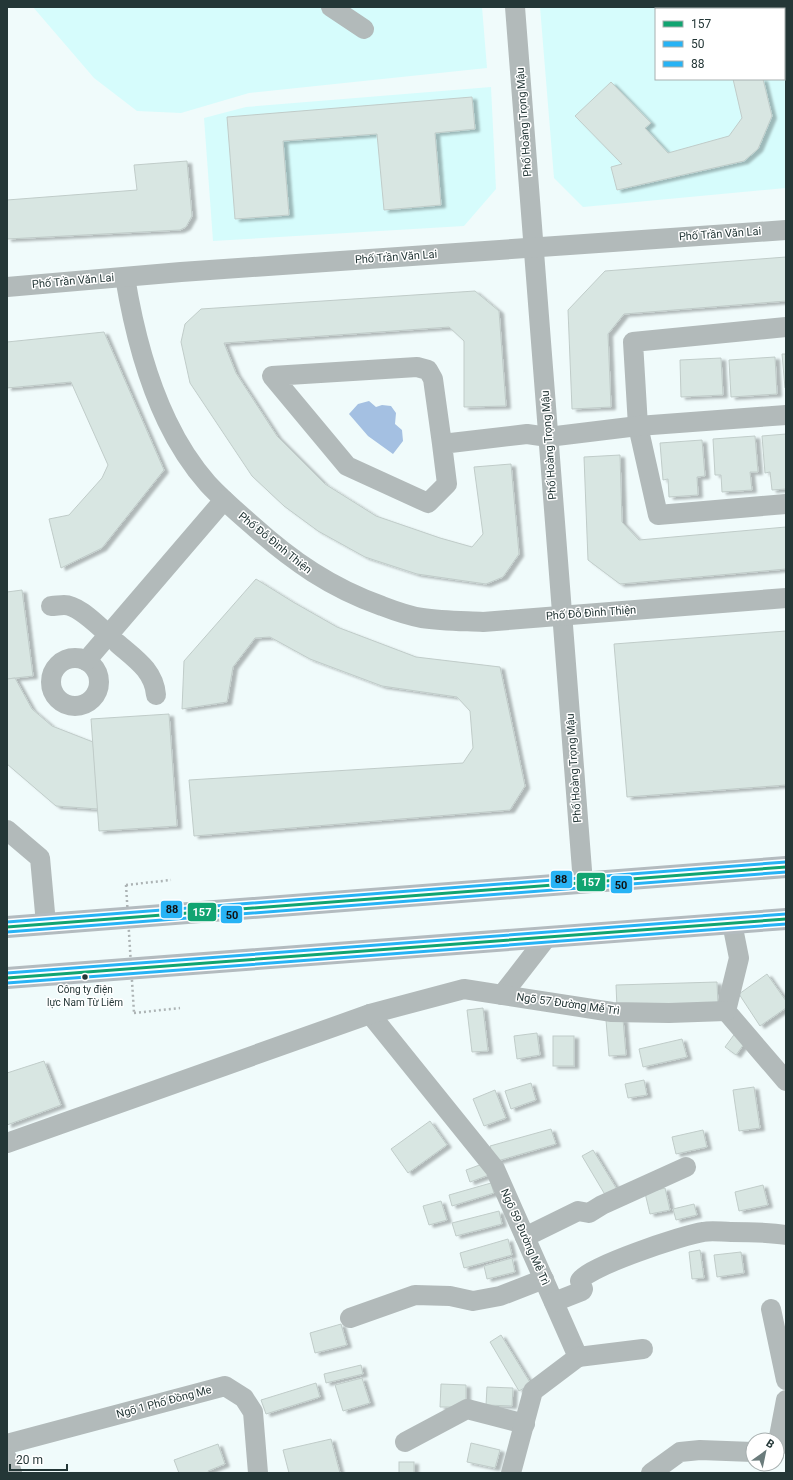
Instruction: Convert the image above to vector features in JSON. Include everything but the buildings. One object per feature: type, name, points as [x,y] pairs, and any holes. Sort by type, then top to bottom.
[{"type":"main road","points":[[7,927],[786,867]]},
{"type":"main road","points":[[7,978],[786,919]]},
{"type":"street","points":[[331,7],[364,29]]},
{"type":"street","name":"Phố Hoàng Trọng Mậu","points":[[515,7],[583,882]]},
{"type":"street","name":"Phố Trần Văn Lai","points":[[7,287],[125,276],[786,230]]},
{"type":"street","name":"Phố Đỗ Đình Thiện","points":[[125,276],[135,329],[143,359],[167,422],[191,461],[207,483],[288,556],[314,574],[344,590],[395,611],[422,618],[483,622],[786,598]]},
{"type":"street","points":[[786,327],[633,342],[638,426],[658,515],[786,504]]},
{"type":"street","points":[[417,368],[428,370],[433,379],[442,444],[447,484],[428,503],[347,466],[272,376],[417,368]]},
{"type":"street","points":[[442,444],[527,434],[548,437],[638,426],[786,415]]},
{"type":"street","points":[[90,664],[229,504]]},
{"type":"street","points":[[51,606],[72,606],[113,639],[150,674],[155,685],[156,695]]},
{"type":"street","points":[[7,830],[40,858],[46,924]]},
{"type":"street","points":[[732,923],[739,958],[726,1011],[786,1081]]},
{"type":"street","points":[[502,995],[547,937]]},
{"type":"street","name":"Ngõ 57 Đường Mễ Trì","points":[[7,1143],[370,1014],[464,989],[612,1012],[669,1013],[726,1011]]},
{"type":"street","name":"Ngõ 59 Đường Mễ Trì","points":[[370,1014],[495,1169],[578,1356]]},
{"type":"street","points":[[525,1237],[578,1211],[589,1213],[602,1205],[686,1167]]},
{"type":"street","points":[[554,1302],[582,1291],[583,1289],[580,1282],[582,1277],[604,1265],[688,1236],[709,1232],[772,1232],[786,1235]]},
{"type":"street","points":[[350,1318],[415,1295],[450,1296],[474,1301],[500,1296],[544,1279]]},
{"type":"street","points":[[777,1317],[786,1380]]},
{"type":"street","points":[[512,1473],[533,1391],[578,1356],[643,1349]]},
{"type":"street","name":"Ngõ 1 Phố Đồng Me","points":[[7,1444],[226,1386],[244,1398],[252,1412],[258,1473]]},
{"type":"street","points":[[780,1432],[786,1400]]},
{"type":"street","points":[[405,1442],[467,1409],[524,1424]]},
{"type":"street","points":[[651,1473],[680,1452],[700,1450],[745,1452]]},
{"type":"street","points":[[7,1458],[12,1473]]},
{"type":"path","points":[[171,880],[126,885],[134,1013],[180,1008]]},
{"type":"shaded area","points":[[33,7],[482,7],[487,68],[249,93],[181,113],[137,111],[94,78]]},
{"type":"shaded area","points":[[540,7],[786,7],[786,188],[583,207],[554,178]]},
{"type":"shaded area","points":[[491,87],[496,189],[464,226],[213,241],[204,118],[246,107]]},
{"type":"shaded area","points":[[369,401],[376,407],[382,405],[391,406],[396,413],[395,424],[402,430],[403,441],[393,454],[368,436],[349,414],[358,404]]},
{"type":"transit line","name":"88","points":[[7,922],[786,862]]},
{"type":"transit line","name":"157","points":[[7,927],[786,867]]},
{"type":"transit line","name":"50","points":[[7,932],[786,872]]},
{"type":"transit line","name":"88","points":[[7,973],[786,914]]},
{"type":"transit line","name":"157","points":[[7,978],[786,919]]},
{"type":"transit line","name":"50","points":[[7,983],[786,924]]},
{"type":"place","name":"Công ty điện lực Nam Từ Liêm","points":[[85,977]]}]
